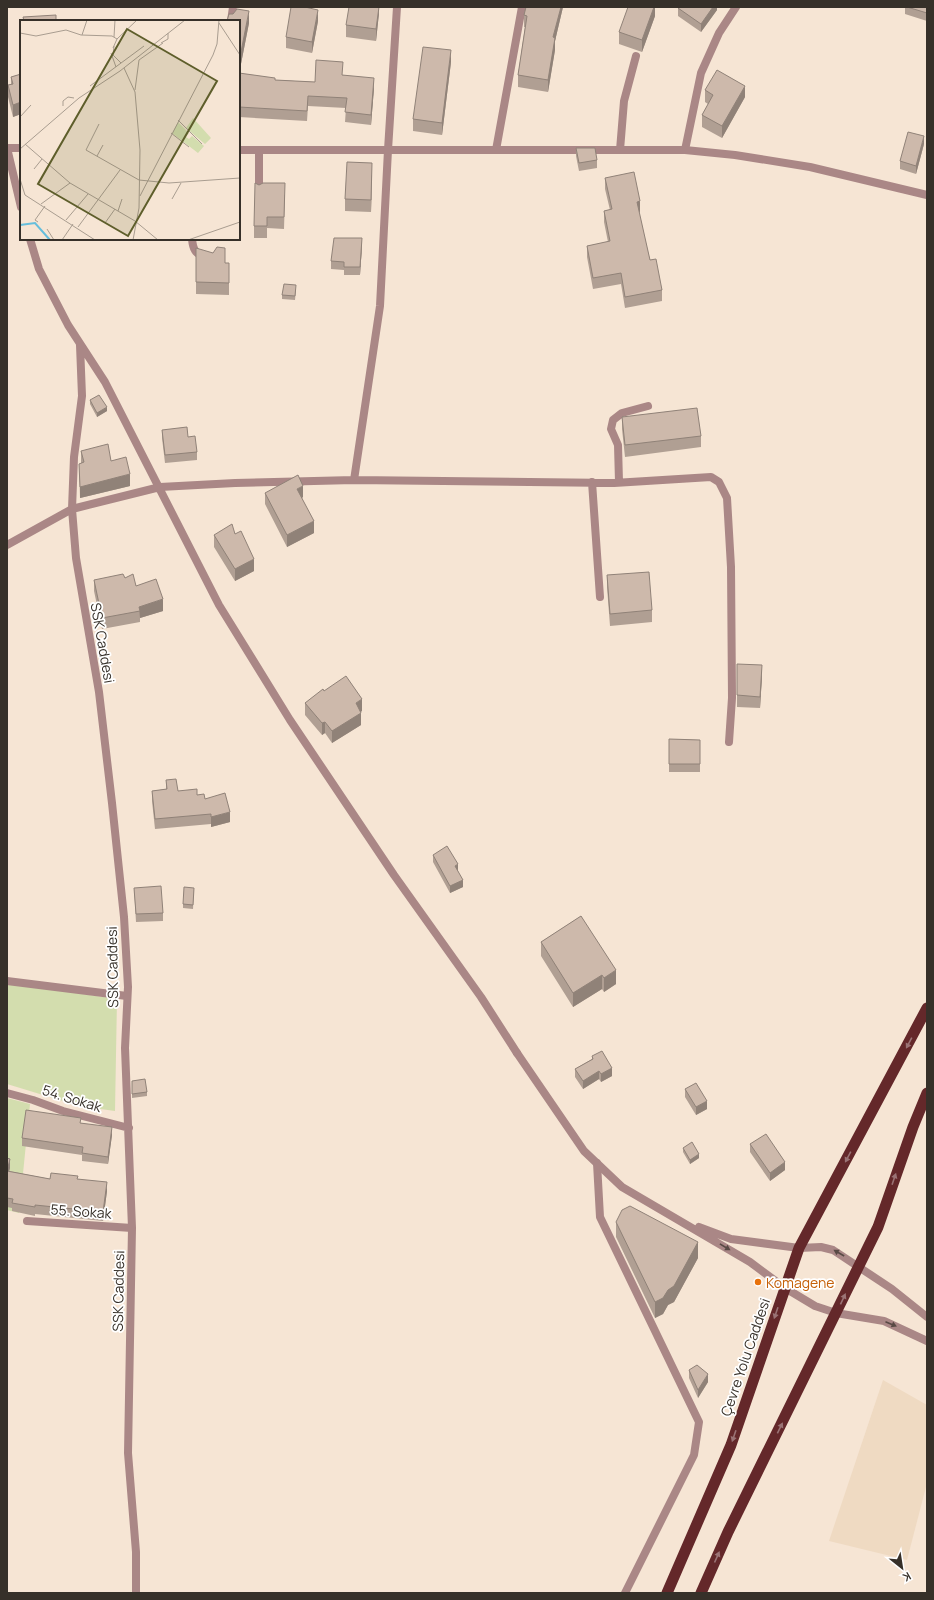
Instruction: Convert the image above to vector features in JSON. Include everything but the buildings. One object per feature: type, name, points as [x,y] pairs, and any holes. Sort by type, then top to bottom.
[{"type":"highway","name":"Çevre Yolu Caddesi","points":[[667,1593],[731,1445],[799,1248],[927,1008]]},
{"type":"highway","points":[[701,1593],[728,1532],[878,1227],[913,1127],[927,1093]]},
{"type":"street","points":[[231,20],[233,7]]},
{"type":"street","points":[[354,480],[380,306],[388,150],[398,7]]},
{"type":"street","points":[[496,150],[522,7]]},
{"type":"street","points":[[686,150],[701,73],[719,33],[736,7]]},
{"type":"street","points":[[620,150],[624,101],[636,56]]},
{"type":"street","points":[[20,148],[7,148],[20,203]]},
{"type":"street","points":[[240,150],[496,150],[574,148],[686,150],[735,155],[810,167],[927,195]]},
{"type":"street","points":[[259,150],[259,191]]},
{"type":"street","points":[[30,240],[40,269],[68,325],[105,382],[160,487],[218,605],[290,720],[394,875],[481,997],[517,1053],[584,1151],[622,1187],[750,1262],[785,1288],[815,1306],[836,1313],[884,1321],[927,1341]]},
{"type":"street","points":[[192,240],[193,250],[200,256],[212,259]]},
{"type":"street","name":"SSK Caddesi","points":[[80,345],[82,396],[74,458],[72,509],[76,558],[99,692],[112,803],[123,910],[127,996],[125,1048],[132,1228],[128,1453],[136,1552],[136,1593]]},
{"type":"street","points":[[619,482],[618,444],[611,428],[613,420],[622,413],[648,406]]},
{"type":"street","points":[[7,545],[72,509],[160,487],[235,483],[354,480],[619,482],[711,477],[720,482],[727,498],[731,567],[732,698],[729,742]]},
{"type":"street","points":[[592,482],[600,597]]},
{"type":"street","points":[[7,981],[127,996]]},
{"type":"street","name":"54. Sokak","points":[[7,1093],[33,1100],[63,1111],[129,1128]]},
{"type":"street","points":[[597,1163],[600,1217],[698,1422],[694,1455],[625,1593]]},
{"type":"street","points":[[680,1220],[731,1239],[799,1248],[821,1247],[833,1250],[892,1289],[927,1317]]},
{"type":"street","name":"55. Sokak","points":[[27,1221],[132,1228]]},
{"type":"shaded area","points":[[883,1380],[927,1405],[927,1483],[907,1560],[829,1541]]},
{"type":"green space","points":[[7,983],[117,999],[115,1111],[79,1106],[7,1084]]},
{"type":"green space","points":[[7,1098],[30,1104],[19,1213],[7,1210]]},
{"type":"place","name":"Komagene","points":[[758,1282]]}]
